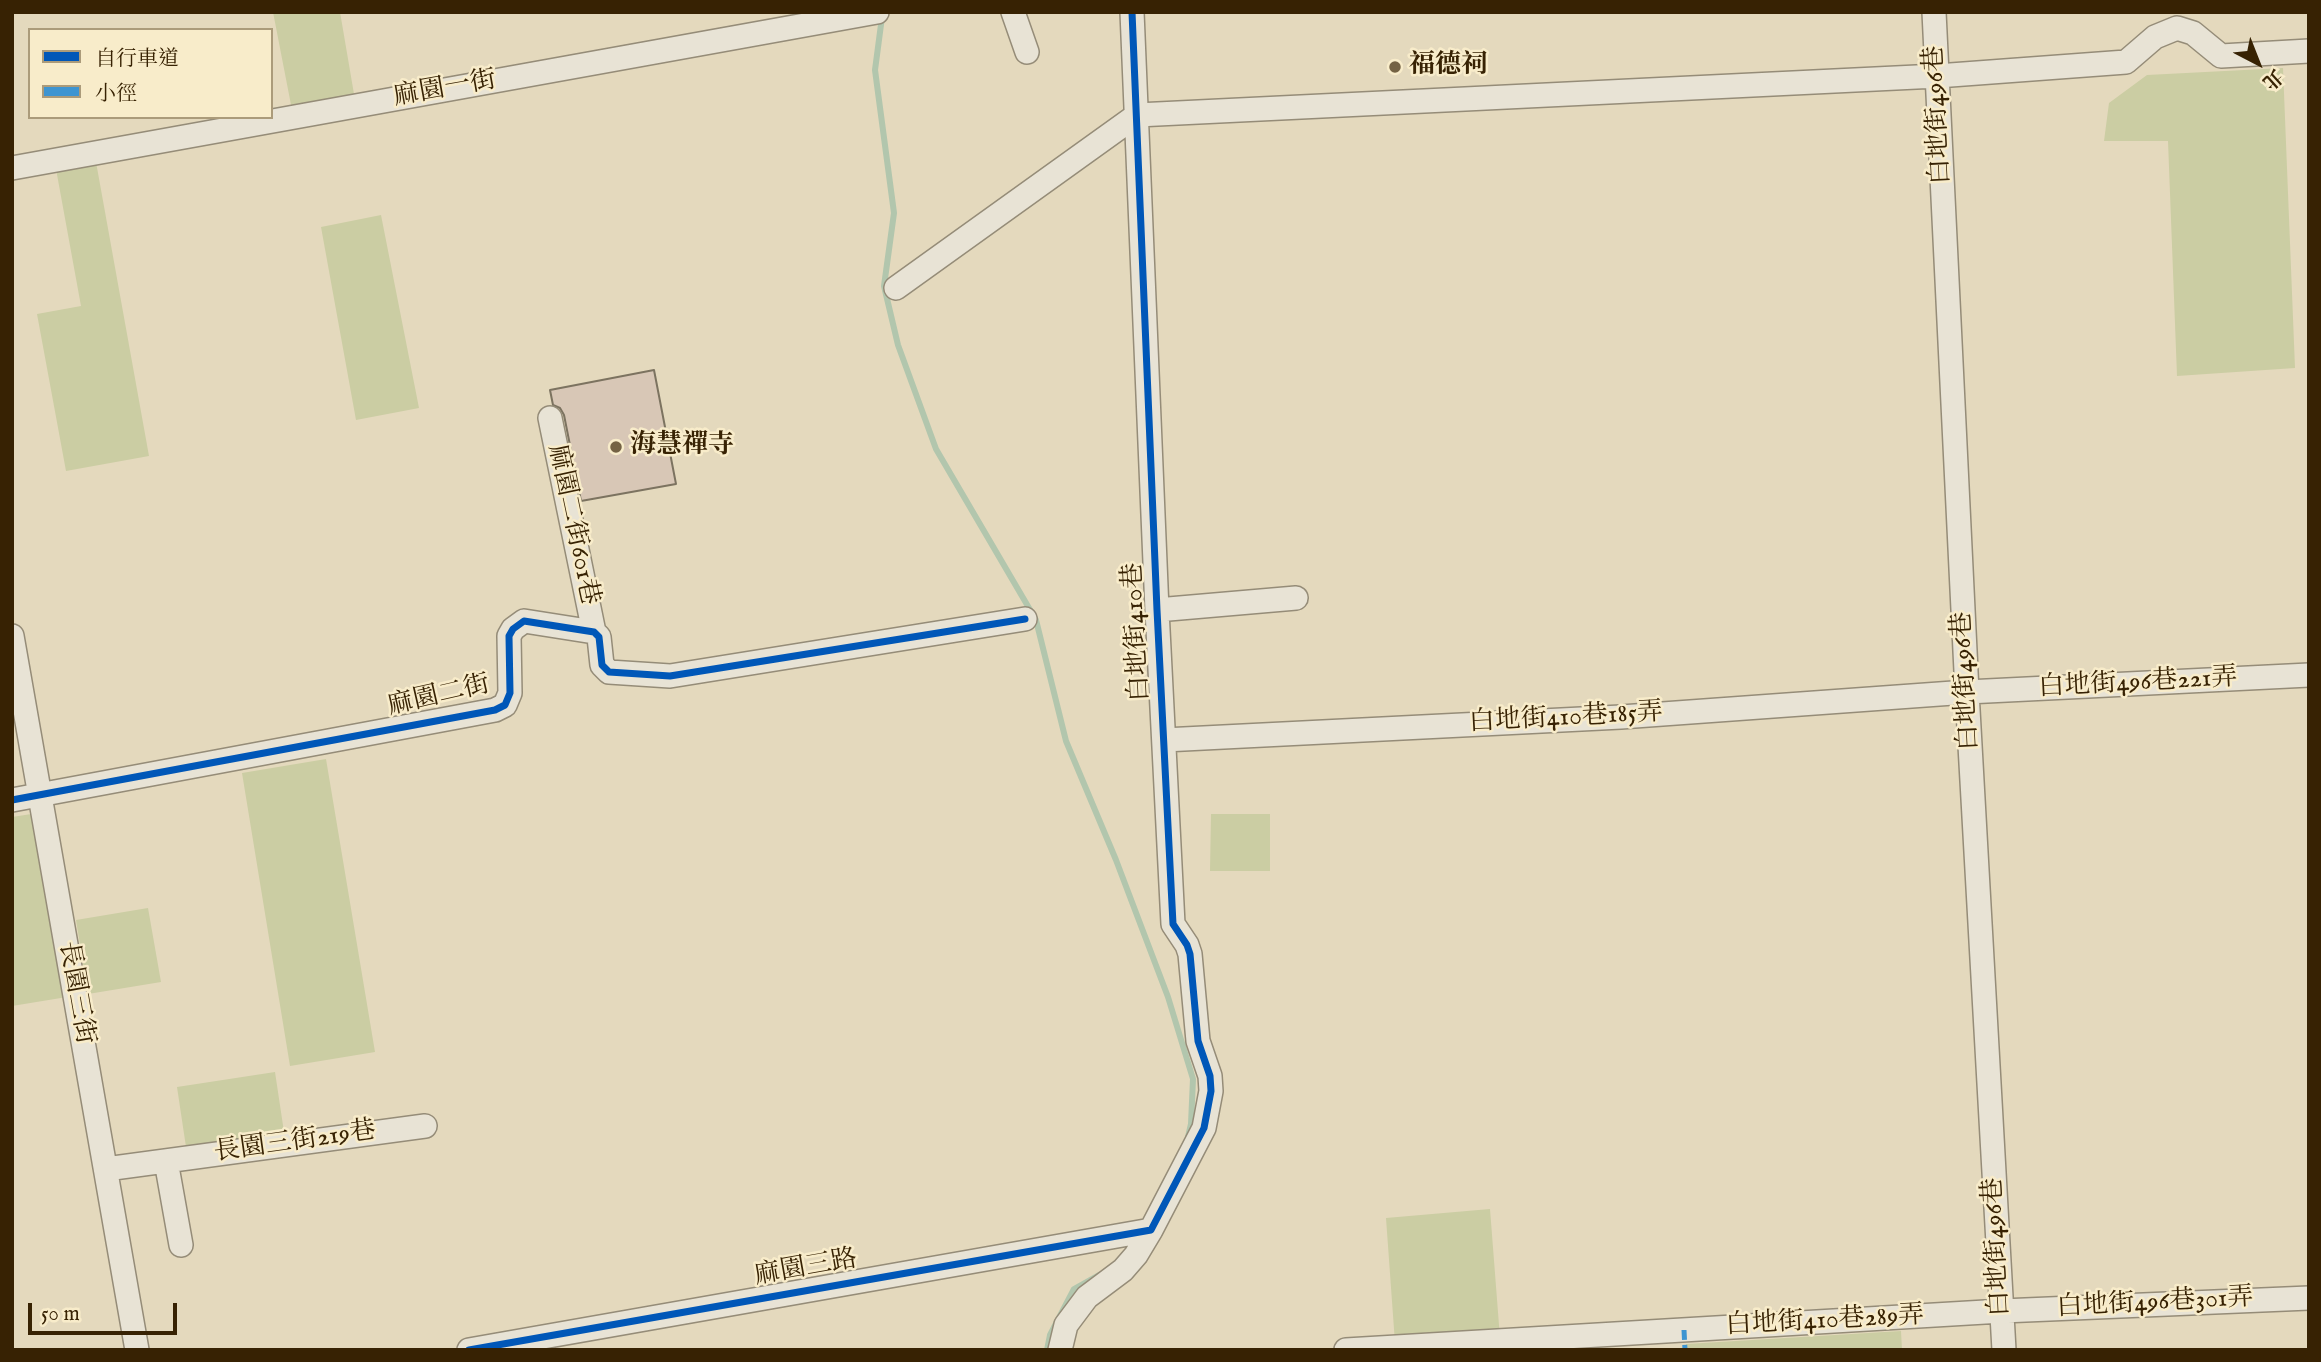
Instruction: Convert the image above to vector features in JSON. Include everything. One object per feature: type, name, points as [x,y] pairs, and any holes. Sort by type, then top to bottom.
[{"type":"street","name":"麻園一街","points":[[12,168],[877,12]]},
{"type":"street","points":[[1013,12],[1027,52]]},
{"type":"street","name":"白地街410巷","points":[[1060,1350],[1066,1325],[1087,1297],[1123,1270],[1151,1230],[1204,1128],[1211,1091],[1210,1076],[1198,1041],[1190,954],[1173,924],[1132,12]]},
{"type":"street","name":"白地街496巷","points":[[1934,12],[1967,692],[2004,1350]]},
{"type":"street","points":[[896,288],[1137,115],[1937,76],[2126,62],[2155,37],[2177,29],[2193,33],[2221,56],[2309,51]]},
{"type":"street","name":"麻園二街601巷","points":[[550,418],[594,632]]},
{"type":"street","points":[[1157,610],[1296,598]]},
{"type":"street","points":[[594,632],[599,637],[602,665],[609,672],[670,676],[1025,618]]},
{"type":"street","name":"麻園二街","points":[[12,800],[495,710],[505,705],[510,693],[509,636],[513,629],[524,621],[594,632]]},
{"type":"street","name":"長園三街","points":[[12,636],[137,1350]]},
{"type":"street","name":"白地街496巷221弄","points":[[1967,692],[2309,675]]},
{"type":"street","name":"白地街410巷185弄","points":[[1164,740],[1620,717],[1967,692]]},
{"type":"street","name":"長園三街219巷","points":[[106,1169],[425,1126]]},
{"type":"street","points":[[166,1161],[181,1245]]},
{"type":"street","name":"麻園三路","points":[[468,1350],[1151,1230]]},
{"type":"street","name":"白地街496巷301弄","points":[[2002,1311],[2309,1297]]},
{"type":"street","name":"白地街410巷289弄","points":[[1346,1350],[2002,1311]]},
{"type":"green space","points":[[273,12],[340,12],[355,100],[292,110]]},
{"type":"green space","points":[[2283,68],[2295,368],[2177,376],[2168,141],[2104,141],[2109,103],[2147,75]]},
{"type":"green space","points":[[96,162],[149,456],[66,471],[37,314],[81,306],[56,169]]},
{"type":"green space","points":[[381,215],[419,408],[356,420],[321,227]]},
{"type":"green space","points":[[326,759],[375,1052],[290,1066],[242,773]]},
{"type":"green space","points":[[38,813],[67,997],[12,1006],[12,817]]},
{"type":"green space","points":[[1211,814],[1270,814],[1270,871],[1210,871]]},
{"type":"green space","points":[[148,908],[161,982],[88,994],[76,920]]},
{"type":"green space","points":[[275,1072],[284,1132],[186,1147],[177,1087]]},
{"type":"green space","points":[[1490,1209],[1500,1338],[1395,1343],[1386,1218]]},
{"type":"green space","points":[[1901,1331],[1902,1350],[1687,1350],[1686,1344]]},
{"type":"building","name":"海慧禪寺","points":[[654,370],[676,484],[581,501],[564,415],[560,408],[553,405],[550,390]]},
{"type":"waterway","points":[[882,17],[875,70],[894,213],[884,286],[898,345],[936,449],[1036,620],[1066,741],[1116,860],[1168,997],[1193,1079],[1188,1137]]},
{"type":"waterway","points":[[1047,1350],[1050,1335],[1074,1289],[1099,1275]]},
{"type":"marked path","points":[[1684,1330],[1685,1350]]},
{"type":"cycle path","points":[[469,1350],[1151,1230],[1204,1128],[1211,1091],[1210,1076],[1198,1041],[1190,954],[1173,924],[1132,12]]},
{"type":"cycle path","points":[[12,800],[495,710],[505,705],[510,693],[509,636],[513,629],[524,621],[594,632],[599,637],[602,665],[609,672],[670,676],[1025,619]]},
{"type":"place","name":"福德祠","points":[[1395,67]]},
{"type":"place","name":"海慧禪寺","points":[[616,447]]}]
